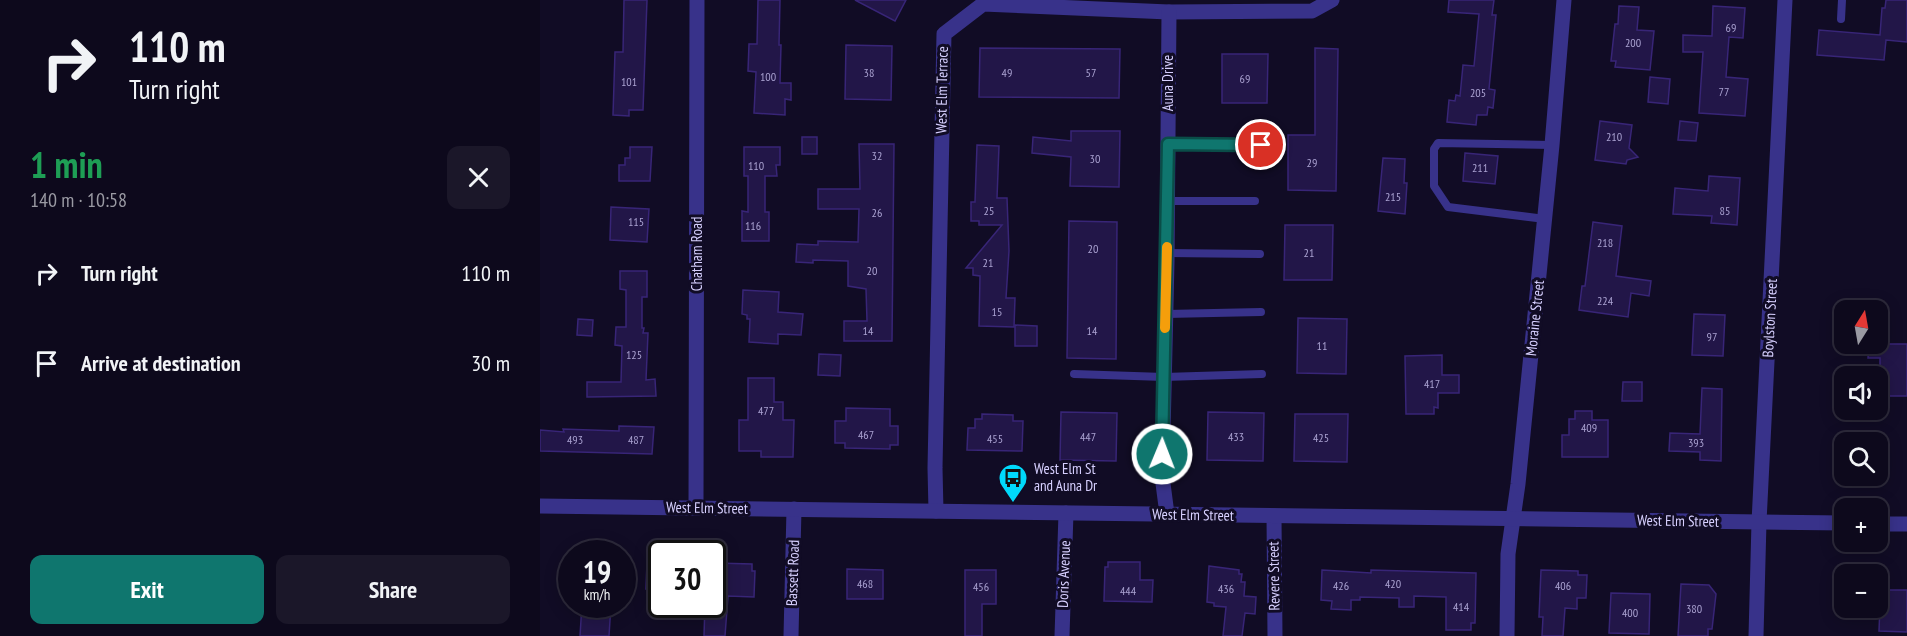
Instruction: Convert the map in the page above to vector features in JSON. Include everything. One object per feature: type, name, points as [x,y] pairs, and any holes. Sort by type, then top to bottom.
[{"type":"street","name":"Chatham Road","points":[[696,508],[697,0]]},
{"type":"street","name":"West Elm Terrace","points":[[936,511],[944,34],[983,4],[1169,12],[1312,11],[1332,0]]},
{"type":"street","name":"Moraine Street","points":[[1507,636],[1508,554],[1545,219],[1564,0]]},
{"type":"street","name":"Boylston Street","points":[[1756,636],[1785,0]]},
{"type":"street","name":"Auna Drive","points":[[1167,514],[1162,476],[1169,12]]},
{"type":"street","name":"West Elm Street","points":[[540,506],[1834,523]]},
{"type":"street","name":"Bassett Road","points":[[791,636],[794,510]]},
{"type":"street","name":"Doris Avenue","points":[[1062,636],[1066,513]]},
{"type":"street","name":"Revere Street","points":[[1274,516],[1275,636]]},
{"type":"street","points":[[1888,524],[1907,524]]},
{"type":"lane","points":[[1841,19],[1842,0]]},
{"type":"lane","points":[[1545,219],[1448,207],[1434,186],[1434,149],[1438,143],[1552,145]]},
{"type":"lane","points":[[1168,144],[1261,145]]},
{"type":"lane","points":[[1167,201],[1255,201]]},
{"type":"lane","points":[[1167,253],[1260,254]]},
{"type":"lane","points":[[1166,314],[1261,312]]},
{"type":"lane","points":[[1074,374],[1164,377],[1262,374]]},
{"type":"building","points":[[624,0],[647,0],[643,110],[629,110],[629,116],[613,115],[615,52],[623,52]]},
{"type":"building","points":[[758,0],[780,0],[780,83],[791,83],[791,100],[785,99],[785,115],[754,113],[756,72],[748,71],[749,44],[757,44]]},
{"type":"building","points":[[855,0],[906,0],[895,21]]},
{"type":"building","points":[[1449,0],[1494,0],[1492,15],[1496,15],[1489,89],[1495,90],[1493,108],[1488,107],[1487,115],[1477,115],[1476,125],[1447,122],[1449,100],[1455,101],[1456,95],[1460,96],[1463,65],[1474,66],[1479,14],[1448,12]]},
{"type":"building","points":[[1886,0],[1907,0],[1907,42],[1886,40],[1884,60],[1817,55],[1819,30],[1880,35],[1882,8],[1885,8]]},
{"type":"building","points":[[1619,6],[1639,7],[1637,30],[1654,31],[1650,70],[1615,67],[1616,61],[1611,61]]},
{"type":"building","points":[[1713,6],[1745,8],[1743,38],[1729,37],[1726,77],[1748,79],[1745,116],[1699,113],[1703,52],[1683,52],[1683,35],[1712,36]]},
{"type":"building","points":[[846,45],[892,46],[891,100],[845,99]]},
{"type":"building","points":[[980,48],[1120,49],[1119,98],[979,97]]},
{"type":"building","points":[[1315,48],[1338,49],[1336,191],[1288,190],[1288,135],[1315,135]]},
{"type":"building","points":[[1222,54],[1268,54],[1267,103],[1222,103]]},
{"type":"building","points":[[1650,77],[1670,79],[1668,104],[1648,102]]},
{"type":"building","points":[[1600,121],[1632,125],[1629,148],[1638,157],[1627,160],[1626,164],[1595,160]]},
{"type":"building","points":[[1680,121],[1698,123],[1696,141],[1678,140]]},
{"type":"building","points":[[1071,131],[1120,131],[1119,187],[1070,186],[1071,157],[1032,153],[1033,137],[1071,141]]},
{"type":"building","points":[[802,137],[817,137],[817,154],[802,154]]},
{"type":"building","points":[[859,144],[894,144],[892,341],[844,341],[844,321],[867,321],[866,289],[848,286],[848,261],[796,262],[797,244],[818,245],[818,241],[858,242],[859,209],[818,209],[818,189],[860,189]]},
{"type":"building","points":[[977,145],[999,146],[997,198],[1007,198],[1009,251],[1006,298],[1015,298],[1014,327],[979,326],[980,276],[973,275],[973,268],[966,268],[1002,225],[979,225],[979,221],[971,221],[971,202],[975,202]]},
{"type":"building","points":[[630,147],[652,147],[650,181],[619,181],[619,165],[625,165],[625,158],[630,158]]},
{"type":"building","points":[[744,147],[780,147],[780,165],[776,165],[777,176],[765,176],[765,212],[769,212],[769,241],[742,241],[742,211],[748,212],[748,176],[744,176]]},
{"type":"building","points":[[1465,153],[1498,156],[1495,184],[1463,181]]},
{"type":"building","points":[[1383,158],[1405,159],[1404,183],[1407,183],[1405,214],[1378,211]]},
{"type":"building","points":[[1709,176],[1740,178],[1737,225],[1711,223],[1712,216],[1673,214],[1675,188],[1708,191]]},
{"type":"building","points":[[611,207],[649,209],[647,242],[610,240]]},
{"type":"building","points":[[1069,221],[1117,222],[1116,359],[1067,358]]},
{"type":"building","points":[[1593,222],[1622,226],[1616,276],[1651,281],[1649,296],[1631,293],[1628,317],[1579,310],[1582,286],[1585,286]]},
{"type":"building","points":[[1285,225],[1333,225],[1332,280],[1284,280]]},
{"type":"building","points":[[620,271],[647,271],[647,297],[642,297],[642,328],[644,328],[643,333],[648,333],[646,380],[655,379],[656,396],[587,397],[587,382],[621,382],[622,346],[615,345],[616,327],[626,327],[626,290],[620,289]]},
{"type":"building","points":[[743,290],[779,292],[778,312],[803,314],[801,335],[778,334],[778,344],[749,342],[750,319],[747,319],[747,315],[742,314]]},
{"type":"building","points":[[1694,314],[1725,315],[1723,356],[1692,355]]},
{"type":"building","points":[[1298,318],[1347,319],[1346,374],[1297,373]]},
{"type":"building","points":[[578,319],[593,320],[592,336],[577,335]]},
{"type":"building","points":[[1015,325],[1037,326],[1037,346],[1015,346]]},
{"type":"building","points":[[1888,344],[1907,344],[1907,396],[1888,396],[1888,366],[1880,366],[1880,358],[1868,358],[1868,354],[1888,354]]},
{"type":"building","points":[[819,354],[841,355],[840,376],[818,375]]},
{"type":"building","points":[[1442,355],[1442,375],[1459,375],[1459,393],[1438,393],[1438,408],[1434,407],[1434,414],[1406,414],[1405,356]]},
{"type":"building","points":[[748,378],[774,378],[774,402],[783,402],[783,420],[794,420],[793,457],[761,457],[761,451],[739,451],[739,420],[748,420]]},
{"type":"building","points":[[1623,382],[1642,382],[1642,401],[1622,401]]},
{"type":"building","points":[[1702,388],[1722,389],[1721,461],[1700,460],[1700,452],[1669,451],[1670,433],[1700,434]]},
{"type":"building","points":[[846,408],[890,409],[890,426],[898,426],[898,445],[890,445],[890,449],[845,448],[845,443],[835,443],[835,421],[846,421]]},
{"type":"building","points":[[1575,411],[1592,411],[1592,420],[1608,420],[1608,457],[1562,457],[1562,435],[1569,435],[1569,419],[1575,419]]},
{"type":"building","points":[[1061,412],[1117,413],[1116,461],[1060,460]]},
{"type":"building","points":[[1208,412],[1264,413],[1263,461],[1207,460]]},
{"type":"building","points":[[982,414],[1013,415],[1013,421],[1023,421],[1022,451],[967,450],[968,428],[975,428],[975,419],[982,419]]},
{"type":"building","points":[[1295,414],[1348,414],[1347,462],[1294,461]]},
{"type":"building","points":[[619,426],[654,427],[652,454],[540,451],[540,430],[619,431]]},
{"type":"building","points":[[647,562],[648,589],[646,589]]},
{"type":"building","points":[[1108,562],[1140,562],[1140,580],[1153,580],[1152,602],[1104,601],[1105,567],[1108,567]]},
{"type":"building","points":[[726,563],[752,564],[752,571],[755,571],[754,597],[728,596],[725,636],[704,636],[705,618],[726,618]]},
{"type":"building","points":[[1209,566],[1239,570],[1239,574],[1242,574],[1241,582],[1245,582],[1244,596],[1256,597],[1255,614],[1245,613],[1242,636],[1223,636],[1226,607],[1214,606],[1214,603],[1207,602]]},
{"type":"building","points":[[847,569],[883,570],[883,599],[847,599]]},
{"type":"building","points":[[965,570],[996,570],[996,604],[982,604],[982,636],[965,636]]},
{"type":"building","points":[[1322,570],[1371,573],[1371,570],[1476,573],[1475,623],[1471,623],[1471,630],[1446,630],[1446,597],[1414,596],[1414,607],[1399,607],[1399,598],[1360,597],[1360,600],[1351,600],[1351,610],[1331,609],[1332,601],[1321,600]]},
{"type":"building","points":[[1541,570],[1578,571],[1578,575],[1587,575],[1586,598],[1577,598],[1577,609],[1565,608],[1563,636],[1542,636],[1543,617],[1539,617]]},
{"type":"building","points":[[1681,584],[1709,585],[1716,594],[1712,629],[1708,629],[1708,636],[1678,636]]},
{"type":"building","points":[[1888,590],[1907,590],[1907,632],[1879,631],[1880,618],[1888,618]]},
{"type":"building","points":[[1611,593],[1650,594],[1649,634],[1609,633]]},
{"type":"building","points":[[581,618],[610,618],[609,636],[580,636]]},
{"type":"slow traffic","points":[[1165,328],[1167,247]]},
{"type":"place","name":"West Elm St and Auna Dr","points":[[1013,504]]},
{"type":"route","points":[[1162,454],[1168,144],[1261,145]]}]
